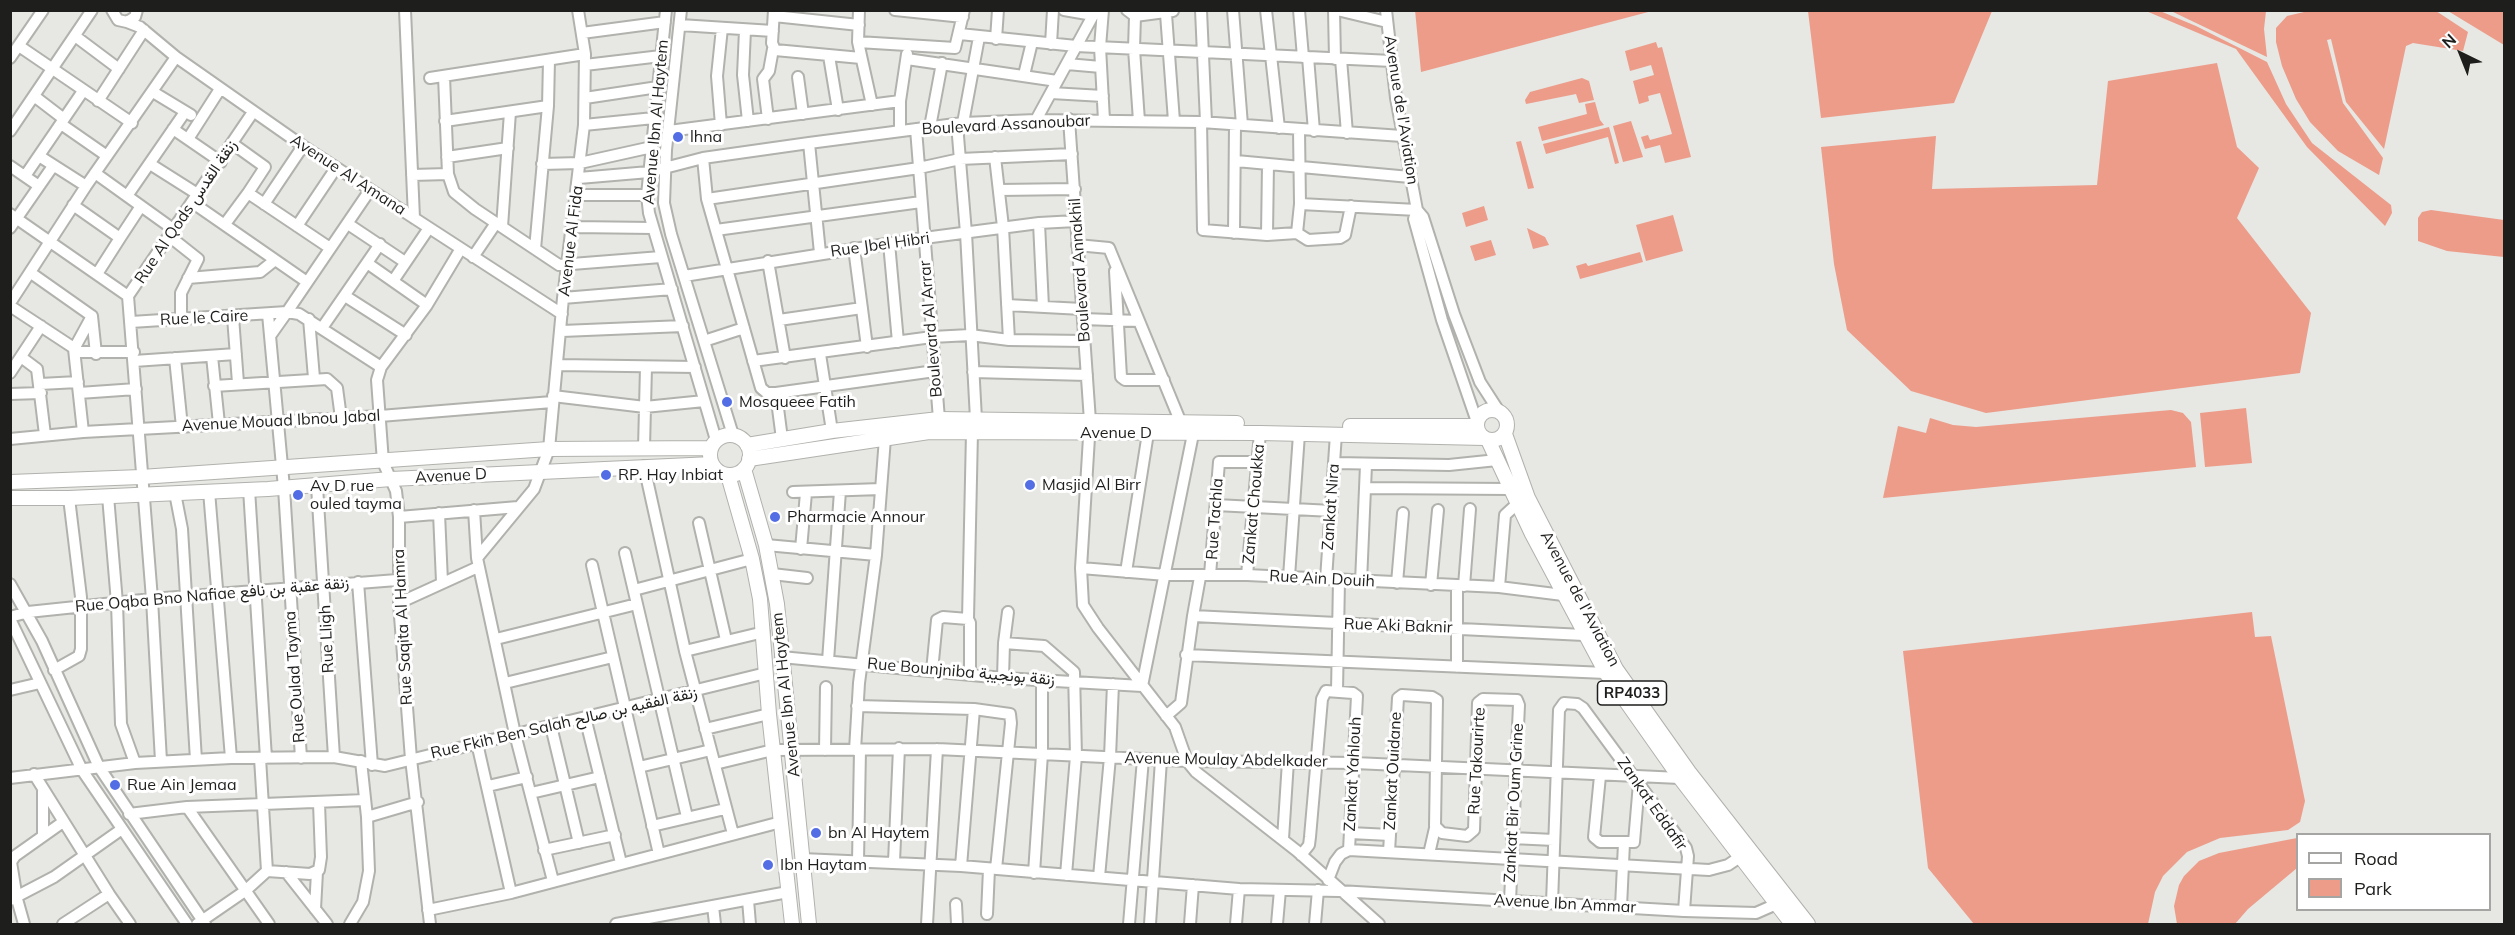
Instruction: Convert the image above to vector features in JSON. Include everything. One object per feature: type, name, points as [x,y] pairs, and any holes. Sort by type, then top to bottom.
[{"type":"main road","points":[[1500,412],[1486,411],[1481,432],[1497,440],[1504,434]]},
{"type":"main road","name":"RP4033","points":[[1500,412],[1506,420],[1504,434]]},
{"type":"main road","name":"Avenue D","points":[[747,457],[782,439],[832,431],[939,419],[974,426]]},
{"type":"main road","name":"Avenue D","points":[[747,457],[993,425],[1090,427],[1181,423],[1481,432]]},
{"type":"main road","name":"Avenue D","points":[[1090,427],[1148,434],[1481,432]]},
{"type":"main road","name":"Avenue de l'Aviation","points":[[1481,432],[1563,595],[1606,673],[1680,778],[1782,901],[1808,924]]},
{"type":"main road","name":"Avenue de l'Aviation","points":[[1504,434],[1528,498],[1610,659],[1744,854]]},
{"type":"main road","points":[[734,435],[747,457],[728,475],[712,464],[714,444],[734,435]]},
{"type":"main road","name":"Avenue D","points":[[11,490],[141,477],[549,449],[644,448],[714,444]]},
{"type":"main road","name":"Avenue Ibn Al Haytem","points":[[747,457],[772,574],[809,924]]},
{"type":"main road","name":"Avenue D","points":[[11,490],[69,498],[317,486],[391,478],[712,464]]},
{"type":"main road","name":"Avenue Ibn Al Haytem","points":[[728,475],[752,559],[764,632],[769,714],[792,924]]},
{"type":"main road","name":"Avenue de l'Aviation","points":[[1782,901],[1792,924]]},
{"type":"street","points":[[10,131],[92,10]]},
{"type":"street","points":[[405,10],[414,218]]},
{"type":"street","name":"Avenue Al Fida","points":[[477,562],[518,507],[531,495],[543,471],[549,449],[562,331],[563,298],[584,125],[585,59],[578,10]]},
{"type":"street","name":"Avenue Ibn Al Haytem","points":[[681,10],[663,185],[666,219],[734,435]]},
{"type":"street","points":[[860,10],[858,42],[872,105]]},
{"type":"street","points":[[996,39],[998,10]]},
{"type":"street","points":[[1051,44],[1053,10]]},
{"type":"street","points":[[1064,10],[1097,12]]},
{"type":"street","points":[[1201,10],[1204,122],[1201,227],[1206,232],[1297,234],[1308,240],[1340,238],[1345,235],[1351,206]]},
{"type":"street","points":[[1233,10],[1238,54],[1239,125],[1234,233]]},
{"type":"street","points":[[1266,10],[1279,128]]},
{"type":"street","points":[[1299,10],[1314,131]]},
{"type":"street","points":[[1347,133],[1338,59],[1336,10],[1387,22]]},
{"type":"street","name":"Avenue de l'Aviation","points":[[1386,10],[1402,136],[1417,210],[1423,217],[1454,314],[1480,382],[1500,412]]},
{"type":"street","name":"Avenue Al Amana","points":[[113,11],[118,20],[142,29],[176,57],[303,146],[460,250],[562,314]]},
{"type":"street","points":[[858,42],[956,48],[963,14],[895,11]]},
{"type":"street","points":[[10,58],[40,12]]},
{"type":"street","points":[[98,101],[142,29],[137,12],[127,22]]},
{"type":"street","points":[[1036,120],[1097,12]]},
{"type":"street","points":[[1097,12],[1104,120]]},
{"type":"street","points":[[1139,121],[1131,13],[1170,12],[1169,50],[1174,121]]},
{"type":"street","points":[[768,119],[763,79],[769,71],[773,48],[774,13],[859,25]]},
{"type":"street","points":[[582,33],[665,16]]},
{"type":"street","name":"Avenue Ibn Al Haytem","points":[[665,16],[647,195],[653,228],[695,367],[714,444]]},
{"type":"street","points":[[680,25],[773,31]]},
{"type":"street","points":[[721,125],[717,76],[722,28]]},
{"type":"street","points":[[746,30],[743,75],[748,121]]},
{"type":"street","points":[[960,34],[1077,46],[1392,61]]},
{"type":"street","points":[[75,36],[119,69]]},
{"type":"street","points":[[970,675],[970,623],[968,619],[974,426],[960,124],[975,67],[979,37]]},
{"type":"street","points":[[1024,75],[1032,42]]},
{"type":"street","points":[[900,131],[900,101],[908,45]]},
{"type":"street","points":[[18,46],[132,123]]},
{"type":"street","points":[[773,48],[779,52],[861,58]]},
{"type":"street","points":[[430,78],[549,60],[661,56]]},
{"type":"street","points":[[829,56],[838,110]]},
{"type":"street","points":[[176,57],[86,186],[10,304],[74,349],[85,354],[175,358],[236,354]]},
{"type":"street","points":[[907,59],[975,67],[1057,81]]},
{"type":"street","points":[[535,249],[548,106],[549,60]]},
{"type":"street","points":[[930,127],[942,63]]},
{"type":"street","points":[[1067,64],[1101,67]]},
{"type":"street","points":[[444,76],[448,174],[454,192],[559,265],[567,262],[661,257]]},
{"type":"street","points":[[798,77],[803,114]]},
{"type":"street","points":[[585,98],[658,87]]},
{"type":"street","points":[[188,139],[220,88]]},
{"type":"street","points":[[25,176],[83,91]]},
{"type":"street","points":[[153,92],[200,121]]},
{"type":"street","points":[[1051,93],[1103,96]]},
{"type":"street","points":[[34,96],[107,156]]},
{"type":"street","points":[[669,131],[900,101]]},
{"type":"street","points":[[445,121],[548,106]]},
{"type":"street","points":[[127,196],[186,112]]},
{"type":"street","name":"Rue Al Qods زنقة القدس","points":[[161,761],[152,599],[142,494],[140,429],[129,296],[253,112]]},
{"type":"street","points":[[472,257],[499,225],[510,112]]},
{"type":"street","points":[[584,125],[654,118]]},
{"type":"street","name":"Boulevard Annakhil","points":[[1069,119],[1090,427],[1081,568],[1084,608],[1166,716],[1180,737],[1187,761]]},
{"type":"street","name":"Boulevard Assanoubar","points":[[579,178],[649,172],[704,158],[930,127],[1036,120],[1204,122],[1402,136]]},
{"type":"street","points":[[173,129],[221,162]]},
{"type":"street","name":"Boulevard Al Arrar","points":[[916,129],[939,419]]},
{"type":"street","points":[[1297,234],[1300,204],[1299,130]]},
{"type":"street","points":[[809,143],[820,253]]},
{"type":"street","points":[[233,144],[282,178]]},
{"type":"street","points":[[264,204],[303,146]]},
{"type":"street","points":[[543,164],[580,163],[652,147]]},
{"type":"street","points":[[447,158],[508,148]]},
{"type":"street","points":[[707,199],[814,185],[960,159],[1072,154]]},
{"type":"street","points":[[39,156],[86,186]]},
{"type":"street","points":[[995,157],[1003,227],[1009,340]]},
{"type":"street","points":[[704,158],[707,199],[761,388],[767,393],[776,393],[935,371]]},
{"type":"street","points":[[1236,161],[1410,177]]},
{"type":"street","points":[[150,164],[225,224],[307,282]]},
{"type":"street","points":[[1267,235],[1268,164]]},
{"type":"street","points":[[10,166],[39,186]]},
{"type":"street","points":[[10,228],[14,216],[53,166]]},
{"type":"street","points":[[225,224],[265,167]]},
{"type":"street","points":[[297,226],[336,168]]},
{"type":"street","points":[[95,173],[141,206],[197,258],[181,293],[181,320]]},
{"type":"street","points":[[412,175],[448,174]]},
{"type":"street","points":[[999,190],[1075,189]]},
{"type":"street","points":[[270,336],[370,190]]},
{"type":"street","points":[[248,193],[330,248]]},
{"type":"street","points":[[577,195],[647,195]]},
{"type":"street","points":[[716,230],[921,202]]},
{"type":"street","points":[[1300,204],[1417,210]]},
{"type":"street","points":[[74,205],[120,238]]},
{"type":"street","points":[[97,274],[141,206]]},
{"type":"street","name":"Avenue de l'Aviation","points":[[1417,210],[1414,219],[1421,254],[1481,432]]},
{"type":"street","points":[[14,216],[129,296]]},
{"type":"street","name":"Rue Jbel Hibri","points":[[684,276],[726,267],[924,238],[1003,227],[1076,221]]},
{"type":"street","points":[[1039,223],[1043,307]]},
{"type":"street","points":[[348,224],[405,262]]},
{"type":"street","points":[[573,227],[653,228]]},
{"type":"street","points":[[393,281],[429,228]]},
{"type":"street","points":[[889,243],[897,342]]},
{"type":"street","points":[[322,328],[380,244]]},
{"type":"street","points":[[1077,245],[1106,246],[1181,423]]},
{"type":"street","points":[[854,248],[867,347]]},
{"type":"street","points":[[383,462],[377,380],[381,367],[427,305],[460,250]]},
{"type":"street","points":[[188,278],[260,273],[275,260]]},
{"type":"street","points":[[768,261],[785,358]]},
{"type":"street","points":[[367,263],[427,305]]},
{"type":"street","points":[[1115,264],[1122,379],[1164,380]]},
{"type":"street","points":[[31,273],[92,316],[96,354]]},
{"type":"street","points":[[563,298],[672,289]]},
{"type":"street","points":[[345,296],[406,336]]},
{"type":"street","points":[[1007,305],[1043,307],[1117,320],[1139,321]]},
{"type":"street","points":[[779,320],[862,308]]},
{"type":"street","points":[[287,312],[309,319],[381,367]]},
{"type":"street","name":"Rue le Caire","points":[[131,322],[287,312]]},
{"type":"street","name":"Rue Oulad Tayma","points":[[272,314],[270,336],[276,381],[284,488],[301,758]]},
{"type":"street","points":[[83,432],[74,349],[92,316]]},
{"type":"street","points":[[233,317],[238,384]]},
{"type":"street","points":[[309,319],[314,378]]},
{"type":"street","points":[[10,372],[41,326]]},
{"type":"street","points":[[562,331],[683,326]]},
{"type":"street","points":[[704,341],[744,328]]},
{"type":"street","points":[[753,362],[897,342],[970,335],[1009,340],[1085,341]]},
{"type":"street","points":[[820,354],[823,387],[832,431]]},
{"type":"street","points":[[212,356],[219,424]]},
{"type":"street","points":[[21,357],[36,367],[41,389],[45,435]]},
{"type":"street","points":[[175,358],[182,427]]},
{"type":"street","points":[[558,365],[695,367]]},
{"type":"street","points":[[644,448],[646,367]]},
{"type":"street","points":[[973,372],[1087,375]]},
{"type":"street","points":[[214,386],[314,378],[327,379],[335,385],[341,418]]},
{"type":"street","points":[[10,394],[78,382]]},
{"type":"street","points":[[79,393],[136,389]]},
{"type":"street","points":[[776,393],[782,439]]},
{"type":"street","name":"Avenue Mouad Ibnou Jabal","points":[[10,439],[83,432],[380,416],[553,399],[645,407],[704,401]]},
{"type":"street","name":"Zankat Choukka","points":[[1247,575],[1260,433]]},
{"type":"street","points":[[1126,572],[1148,434]]},
{"type":"street","points":[[1142,686],[1166,575],[1192,434]]},
{"type":"street","points":[[1288,577],[1299,434]]},
{"type":"street","name":"Zankat Nira","points":[[1326,579],[1336,434]]},
{"type":"street","points":[[858,861],[857,706],[876,555],[885,438]]},
{"type":"street","points":[[1335,464],[1449,465],[1497,460]]},
{"type":"street","name":"Rue Saqita Al Hamra","points":[[383,462],[396,491],[399,517],[397,580],[411,759],[418,802],[430,924]]},
{"type":"street","name":"Rue Tachla","points":[[1166,716],[1181,703],[1193,616],[1205,576],[1216,505],[1219,462],[1258,462]]},
{"type":"street","points":[[1361,582],[1366,465]]},
{"type":"street","points":[[644,466],[685,651],[733,834]]},
{"type":"street","name":"Rue Lligh","points":[[317,486],[334,757]]},
{"type":"street","points":[[1366,488],[1510,489]]},
{"type":"street","points":[[249,489],[267,871]]},
{"type":"street","points":[[793,492],[881,489]]},
{"type":"street","points":[[209,491],[220,594],[231,758]]},
{"type":"street","points":[[828,661],[840,491]]},
{"type":"street","points":[[175,492],[182,529],[196,760]]},
{"type":"street","points":[[801,549],[806,493]]},
{"type":"street","points":[[108,496],[117,603],[121,724],[135,763]]},
{"type":"street","points":[[54,670],[79,656],[82,606],[77,549],[69,498]]},
{"type":"street","points":[[1500,587],[1505,515],[1517,504]]},
{"type":"street","points":[[1216,505],[1332,511]]},
{"type":"street","points":[[399,517],[518,507]]},
{"type":"street","points":[[1457,667],[1457,627],[1470,509]]},
{"type":"street","points":[[474,510],[477,562],[496,639],[515,734],[553,881]]},
{"type":"street","points":[[1431,585],[1438,510]]},
{"type":"street","points":[[440,513],[442,582]]},
{"type":"street","points":[[1397,583],[1403,513]]},
{"type":"street","points":[[699,523],[726,640]]},
{"type":"street","points":[[766,545],[836,554],[876,555]]},
{"type":"street","points":[[625,553],[687,818]]},
{"type":"street","points":[[634,590],[752,559]]},
{"type":"street","points":[[399,603],[477,562]]},
{"type":"street","points":[[592,566],[659,854]]},
{"type":"street","name":"Rue Ain Douih","points":[[1081,568],[1166,575],[1247,575],[1500,587],[1563,595]]},
{"type":"street","points":[[772,574],[807,578]]},
{"type":"street","name":"Rue Oqba Bno Nafiae زنقة عقبة بن نافع","points":[[10,618],[28,612],[152,599],[397,580]]},
{"type":"street","points":[[1301,855],[1309,845],[1323,695],[1326,692],[1337,691],[1340,660],[1339,580]]},
{"type":"street","points":[[350,924],[363,902],[366,890],[368,817],[365,800],[367,763],[358,582]]},
{"type":"street","points":[[10,584],[28,612],[99,767],[201,923],[245,891],[267,871],[317,872]]},
{"type":"street","points":[[496,639],[637,604]]},
{"type":"street","points":[[1003,678],[1008,612]]},
{"type":"street","name":"Rue Aki Baknir","points":[[1193,616],[1339,624],[1457,627],[1584,635]]},
{"type":"street","points":[[932,671],[937,620],[943,617],[968,619]]},
{"type":"street","points":[[10,618],[82,770],[187,924]]},
{"type":"street","points":[[685,651],[764,632]]},
{"type":"street","points":[[1004,644],[1044,646],[1074,672],[1076,756],[1066,874]]},
{"type":"street","points":[[1186,656],[1340,660],[1606,673]]},
{"type":"street","points":[[505,683],[613,657]]},
{"type":"street","name":"Rue Bounjniba زنقة بونجيبة","points":[[781,657],[1003,678],[1142,686]]},
{"type":"street","name":"Rue Fkih Ben Salah زنقة الفقيه بن صالح","points":[[10,778],[135,763],[231,758],[334,757],[385,766],[766,673]]},
{"type":"street","points":[[1034,873],[1041,754],[1042,680]]},
{"type":"street","points":[[10,690],[40,682]]},
{"type":"street","points":[[1099,877],[1110,757],[1113,684]]},
{"type":"street","points":[[825,750],[826,687]]},
{"type":"street","name":"Zankat Yahlouh","points":[[1337,691],[1355,693],[1357,698],[1349,850]]},
{"type":"street","name":"Zankat Ouidane","points":[[1389,852],[1398,698],[1402,695],[1432,697],[1437,702],[1436,767]]},
{"type":"street","name":"Rue Takourirte","points":[[1435,828],[1446,834],[1467,836],[1472,834],[1479,701],[1515,700],[1519,705]]},
{"type":"street","name":"Zankat Eddafir","points":[[1556,774],[1559,706],[1564,703],[1577,705],[1583,708],[1686,848],[1684,911]]},
{"type":"street","name":"Zankat Bir Oum Grine","points":[[1510,901],[1519,705]]},
{"type":"street","points":[[857,706],[974,710],[1010,714],[1008,753],[987,914]]},
{"type":"street","points":[[961,866],[974,710]]},
{"type":"street","points":[[705,729],[769,714]]},
{"type":"street","points":[[585,717],[621,863]]},
{"type":"street","points":[[551,726],[579,843]]},
{"type":"street","points":[[477,742],[511,893]]},
{"type":"street","points":[[894,862],[899,748]]},
{"type":"street","name":"Avenue Moulay Abdelkader","points":[[715,764],[773,750],[899,748],[1187,761],[1355,763],[1600,776],[1637,781],[1680,778]]},
{"type":"street","points":[[927,924],[938,749]]},
{"type":"street","points":[[639,768],[711,750]]},
{"type":"street","points":[[1129,924],[1143,759]]},
{"type":"street","points":[[1150,924],[1155,882],[1161,760]]},
{"type":"street","points":[[1187,761],[1205,780],[1283,839],[1339,891],[1379,924]]},
{"type":"street","points":[[1283,839],[1288,761]]},
{"type":"street","points":[[1430,854],[1435,828],[1436,767]]},
{"type":"street","points":[[34,774],[130,924]]},
{"type":"street","points":[[1552,903],[1556,774]]},
{"type":"street","points":[[1600,776],[1594,835],[1597,842],[1633,843],[1635,840],[1637,781]]},
{"type":"street","points":[[488,786],[527,777]]},
{"type":"street","points":[[531,793],[600,777]]},
{"type":"street","points":[[43,789],[43,836]]},
{"type":"street","points":[[129,814],[186,807],[264,806],[365,800]]},
{"type":"street","points":[[368,817],[418,802]]},
{"type":"street","points":[[315,909],[317,872],[321,857],[319,803]]},
{"type":"street","points":[[186,807],[269,924]]},
{"type":"street","points":[[652,826],[725,809]]},
{"type":"street","points":[[24,924],[14,899],[11,867],[13,859],[63,822]]},
{"type":"street","points":[[428,910],[511,893],[781,822]]},
{"type":"street","points":[[14,899],[85,856],[122,829]]},
{"type":"street","points":[[1350,833],[1390,834]]},
{"type":"street","points":[[544,850],[615,835]]},
{"type":"street","points":[[1512,838],[1554,840]]},
{"type":"street","points":[[1621,907],[1624,843]]},
{"type":"street","points":[[1328,880],[1335,862],[1349,850],[1715,869],[1744,854]]},
{"type":"street","name":"Avenue Ibn Ammar","points":[[802,859],[961,866],[1239,889],[1318,890],[1621,907],[1684,911],[1749,919],[1782,901]]},
{"type":"street","points":[[286,872],[327,924]]},
{"type":"street","points":[[1190,924],[1193,885]]},
{"type":"street","points":[[1236,924],[1239,889]]},
{"type":"street","points":[[1277,924],[1280,890]]},
{"type":"street","points":[[1315,924],[1318,890]]},
{"type":"street","points":[[616,924],[643,921],[788,892]]},
{"type":"street","points":[[63,924],[109,894]]},
{"type":"street","points":[[748,900],[750,924]]},
{"type":"street","points":[[956,904],[957,924]]},
{"type":"street","points":[[713,906],[715,924]]},
{"type":"street","points":[[676,913],[677,924]]},
{"type":"green space","points":[[1415,10],[1652,10],[1652,11],[1421,72]]},
{"type":"green space","points":[[1808,10],[1992,11],[1954,103],[1821,118]]},
{"type":"green space","points":[[2146,11],[2160,11],[2196,26],[2267,62],[2286,104],[2312,143],[2391,205],[2392,213],[2385,226],[2307,147],[2236,49]]},
{"type":"green space","points":[[2171,11],[2266,11],[2264,29],[2267,57]]},
{"type":"green space","points":[[2436,11],[2468,32],[2463,51],[2413,43],[2406,46],[2384,149],[2346,102],[2331,39],[2327,40],[2343,103],[2383,158],[2379,175],[2338,151],[2310,122],[2296,99],[2282,66],[2276,42],[2276,28],[2287,16],[2304,12]]},
{"type":"green space","points":[[2448,11],[2504,11],[2504,45]]},
{"type":"green space","points":[[1656,42],[1658,48],[1662,47],[1691,157],[1665,163],[1660,145],[1645,149],[1641,137],[1648,135],[1650,140],[1672,134],[1660,93],[1648,96],[1649,101],[1639,104],[1633,81],[1654,75],[1651,65],[1630,71],[1625,51]]},
{"type":"green space","points":[[2217,63],[2237,147],[2259,168],[2237,218],[2311,313],[2300,373],[1986,413],[1911,391],[1847,330],[1834,264],[1821,147],[1936,136],[1932,189],[2097,185],[2108,81]]},
{"type":"green space","points":[[1582,78],[1589,81],[1594,100],[1579,103],[1576,94],[1526,104],[1525,100],[1530,92]]},
{"type":"green space","points":[[1595,102],[1600,120],[1604,125],[1542,141],[1538,127],[1587,114],[1585,104]]},
{"type":"green space","points":[[1631,121],[1643,157],[1623,162],[1613,126]]},
{"type":"green space","points":[[1609,127],[1619,163],[1615,164],[1608,137],[1546,154],[1543,144]]},
{"type":"green space","points":[[1521,141],[1534,188],[1528,189],[1516,142]]},
{"type":"green space","points":[[1484,206],[1488,220],[1466,227],[1462,213]]},
{"type":"green space","points":[[2431,210],[2504,220],[2504,257],[2447,251],[2418,241],[2418,218],[2422,212]]},
{"type":"green space","points":[[1673,215],[1683,251],[1646,261],[1636,225]]},
{"type":"green space","points":[[1527,228],[1545,237],[1549,245],[1533,249]]},
{"type":"green space","points":[[1491,240],[1496,255],[1475,261],[1470,246]]},
{"type":"green space","points":[[1640,252],[1643,262],[1580,279],[1576,266],[1586,263],[1588,266]]},
{"type":"green space","points":[[2246,408],[2252,463],[2205,467],[2200,413]]},
{"type":"green space","points":[[2171,410],[2183,413],[2191,422],[2196,467],[1883,498],[1898,426],[1926,433],[1930,418],[1953,425],[1976,427]]},
{"type":"green space","points":[[2252,612],[2255,637],[2271,636],[2305,801],[2300,822],[2288,830],[2220,838],[2187,852],[2163,876],[2155,892],[2148,924],[1974,924],[1928,868],[1903,651]]},
{"type":"green space","points":[[2296,838],[2296,869],[2248,909],[2235,924],[2177,924],[2174,906],[2179,885],[2184,876],[2199,861],[2219,853]]},
{"type":"place","name":"lhna","points":[[678,137]]},
{"type":"place","name":"Mosqueee Fatih","points":[[727,402]]},
{"type":"place","name":"RP. Hay Inbiat","points":[[606,475]]},
{"type":"place","name":"Masjid Al Birr","points":[[1030,485]]},
{"type":"place","name":"Av D rue ouled tayma","points":[[298,495]]},
{"type":"place","name":"Pharmacie Annour","points":[[775,517]]},
{"type":"place","name":"Rue Ain Jemaa","points":[[115,785]]},
{"type":"place","name":"bn Al Haytem","points":[[816,833]]},
{"type":"place","name":"Ibn Haytam","points":[[768,865]]}]
